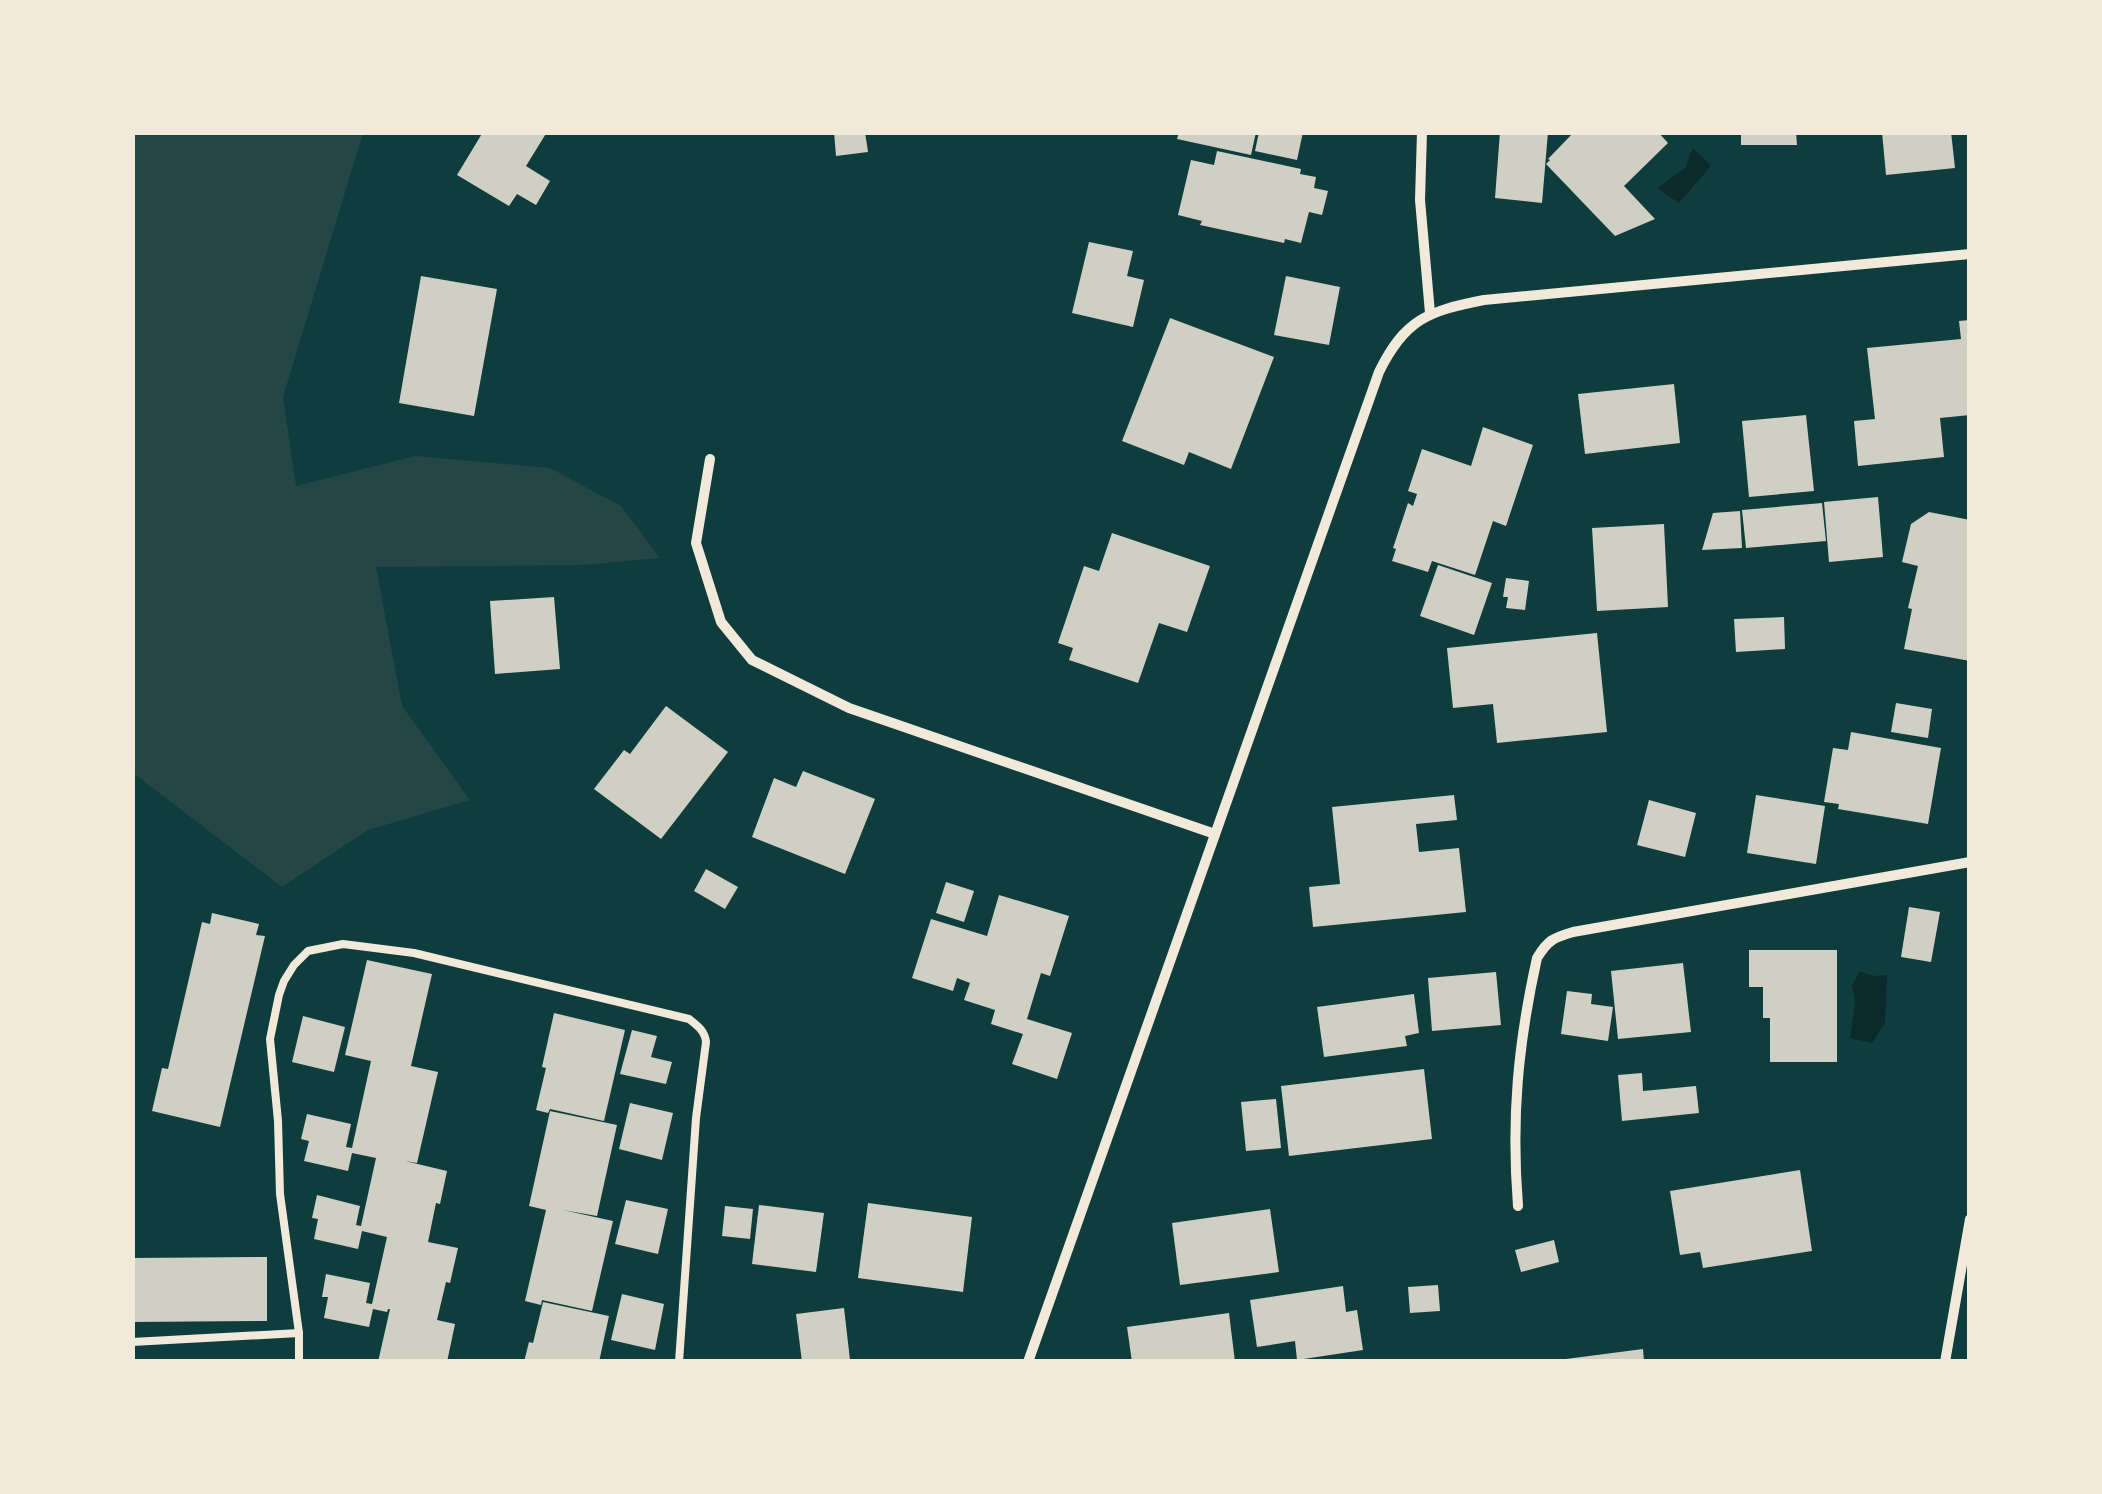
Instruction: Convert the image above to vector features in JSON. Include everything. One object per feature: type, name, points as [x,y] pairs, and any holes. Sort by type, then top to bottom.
[{"type":"street","points":[[1422,132],[1420,200],[1430,313]]},
{"type":"street","points":[[1028,1362],[1378,372],[1399,337],[1430,313],[1484,300],[1970,254]]},
{"type":"street","points":[[710,459],[696,543],[721,622],[752,660],[848,708],[1216,834]]},
{"type":"street","points":[[1518,1206],[1514,1159],[1517,1077],[1537,958],[1554,938],[1970,862]]},
{"type":"street","points":[[1945,1362],[1970,1219]]},
{"type":"lane","points":[[300,1362],[280,1194],[270,1038],[279,995],[294,965],[308,951],[343,944],[414,953],[688,1019],[699,1026],[705,1036],[680,1362]]},
{"type":"lane","points":[[132,1342],[299,1333]]},
{"type":"shaded area","points":[[132,133],[363,133],[283,397],[296,486],[415,456],[550,468],[621,506],[660,558],[582,565],[376,567],[402,706],[470,800],[368,830],[282,887],[133,773]]},
{"type":"shaded area","points":[[1693,148],[1711,166],[1679,203],[1657,188],[1685,168]]},
{"type":"shaded area","points":[[1860,971],[1873,976],[1887,975],[1885,1023],[1872,1043],[1850,1038],[1855,1003],[1852,985]]},
{"type":"building","points":[[483,132],[547,132],[526,166],[550,181],[536,205],[517,194],[509,206],[457,175]]},
{"type":"building","points":[[834,132],[865,132],[868,152],[836,156]]},
{"type":"building","points":[[1179,132],[1256,132],[1251,155],[1177,139]]},
{"type":"building","points":[[1259,132],[1303,132],[1297,160],[1255,151]]},
{"type":"building","points":[[1500,132],[1548,132],[1542,203],[1495,198]]},
{"type":"building","points":[[1574,132],[1658,132],[1668,143],[1624,186],[1655,219],[1615,236],[1546,164]]},
{"type":"building","points":[[1741,132],[1796,132],[1797,145],[1741,145]]},
{"type":"building","points":[[1882,132],[1951,132],[1955,168],[1886,175]]},
{"type":"building","points":[[1217,151],[1301,169],[1300,174],[1316,177],[1314,188],[1328,191],[1322,215],[1309,212],[1301,243],[1200,225],[1202,221],[1178,215],[1191,160],[1214,165]]},
{"type":"building","points":[[1089,242],[1133,251],[1127,276],[1144,280],[1133,327],[1072,313]]},
{"type":"building","points":[[421,276],[497,289],[474,416],[399,403]]},
{"type":"building","points":[[1286,276],[1340,287],[1329,345],[1274,335]]},
{"type":"building","points":[[1170,318],[1274,357],[1231,469],[1189,452],[1184,465],[1122,441]]},
{"type":"building","points":[[1970,320],[1970,415],[1940,418],[1944,457],[1858,466],[1854,421],[1875,419],[1867,348],[1961,339],[1959,321]]},
{"type":"building","points":[[1674,384],[1680,443],[1585,454],[1578,394]]},
{"type":"building","points":[[1806,415],[1814,491],[1749,497],[1742,421]]},
{"type":"building","points":[[1483,427],[1533,445],[1506,526],[1493,521],[1475,575],[1432,561],[1428,572],[1392,561],[1408,503],[1413,506],[1417,494],[1408,491],[1422,449],[1471,466]]},
{"type":"building","points":[[1878,497],[1883,557],[1829,562],[1824,502]]},
{"type":"building","points":[[1822,503],[1826,541],[1746,548],[1742,510]]},
{"type":"building","points":[[1740,511],[1742,548],[1702,550],[1713,513]]},
{"type":"building","points":[[1929,512],[1970,520],[1970,661],[1904,649],[1918,566],[1902,562],[1911,524]]},
{"type":"building","points":[[1664,524],[1668,607],[1597,611],[1592,528]]},
{"type":"building","points":[[1112,533],[1210,566],[1187,632],[1159,623],[1138,683],[1069,660],[1073,648],[1058,643],[1084,566],[1099,571]]},
{"type":"building","points":[[1438,565],[1492,583],[1474,635],[1420,616]]},
{"type":"building","points":[[1506,578],[1529,581],[1525,610],[1506,608]]},
{"type":"building","points":[[554,597],[560,669],[495,674],[490,601]]},
{"type":"building","points":[[1784,617],[1785,649],[1736,652],[1734,619]]},
{"type":"building","points":[[1597,633],[1607,732],[1497,743],[1493,704],[1453,708],[1447,648]]},
{"type":"building","points":[[1896,703],[1932,709],[1928,738],[1891,732]]},
{"type":"building","points":[[666,706],[728,752],[661,839],[594,789],[624,750],[630,754]]},
{"type":"building","points":[[1851,732],[1941,748],[1928,824],[1838,809],[1839,804],[1824,802],[1833,748],[1848,750]]},
{"type":"building","points":[[803,771],[875,799],[845,874],[752,837],[774,778],[796,787]]},
{"type":"building","points":[[1454,795],[1457,820],[1416,824],[1419,852],[1459,848],[1466,912],[1313,927],[1309,887],[1340,884],[1332,807]]},
{"type":"building","points":[[1756,795],[1825,806],[1816,864],[1747,853]]},
{"type":"building","points":[[1649,800],[1696,813],[1685,857],[1637,845]]},
{"type":"building","points":[[706,869],[738,887],[725,909],[694,891]]},
{"type":"building","points":[[946,882],[974,891],[964,922],[936,913]]},
{"type":"building","points":[[999,895],[1069,916],[1050,976],[1041,973],[1027,1019],[1072,1033],[1057,1079],[1012,1064],[1023,1034],[991,1024],[995,1010],[964,1000],[970,983],[957,978],[953,991],[912,978],[931,919],[987,936]]},
{"type":"building","points":[[1909,907],[1940,912],[1931,962],[1901,957]]},
{"type":"building","points":[[212,913],[259,924],[256,935],[265,936],[220,1127],[152,1111],[162,1068],[168,1069],[202,922],[210,924]]},
{"type":"building","points":[[1749,950],[1837,950],[1837,1062],[1770,1062],[1770,1018],[1763,1018],[1763,987],[1749,987]]},
{"type":"building","points":[[367,960],[432,974],[411,1066],[438,1072],[417,1163],[405,1161],[447,1171],[428,1242],[458,1248],[437,1320],[455,1324],[447,1362],[378,1362],[390,1309],[373,1309],[369,1327],[324,1318],[328,1297],[322,1297],[326,1274],[370,1283],[366,1303],[372,1304],[387,1237],[362,1231],[358,1249],[314,1239],[318,1219],[312,1218],[317,1195],[360,1206],[356,1225],[361,1226],[376,1158],[352,1153],[348,1171],[304,1161],[309,1141],[301,1139],[307,1114],[351,1124],[346,1147],[352,1148],[371,1061],[345,1055]]},
{"type":"building","points":[[1683,963],[1691,1032],[1618,1039],[1611,971]]},
{"type":"building","points":[[1496,972],[1501,1025],[1432,1031],[1428,978]]},
{"type":"building","points":[[1567,991],[1592,994],[1591,1004],[1613,1007],[1608,1041],[1561,1034]]},
{"type":"building","points":[[1414,994],[1419,1033],[1405,1036],[1407,1046],[1324,1057],[1317,1007]]},
{"type":"building","points":[[554,1013],[625,1030],[604,1121],[550,1109],[548,1113],[536,1110]]},
{"type":"building","points":[[303,1016],[345,1027],[334,1072],[292,1062]]},
{"type":"building","points":[[632,1030],[657,1036],[651,1057],[672,1062],[666,1084],[620,1074]]},
{"type":"building","points":[[1424,1069],[1432,1139],[1289,1156],[1281,1086]]},
{"type":"building","points":[[1642,1073],[1643,1091],[1696,1086],[1699,1113],[1622,1121],[1618,1075]]},
{"type":"building","points":[[1276,1099],[1281,1148],[1246,1151],[1241,1102]]},
{"type":"building","points":[[630,1103],[673,1113],[662,1160],[619,1149]]},
{"type":"building","points":[[550,1111],[617,1125],[597,1216],[563,1210],[613,1221],[592,1311],[542,1300],[541,1305],[525,1301],[546,1210],[529,1206]]},
{"type":"building","points":[[1800,1170],[1812,1251],[1703,1268],[1700,1252],[1680,1255],[1670,1191]]},
{"type":"building","points":[[626,1200],[668,1209],[658,1254],[615,1244]]},
{"type":"building","points":[[868,1203],[972,1217],[963,1292],[858,1278]]},
{"type":"building","points":[[759,1205],[824,1213],[816,1272],[752,1264]]},
{"type":"building","points":[[725,1206],[753,1209],[750,1239],[722,1236]]},
{"type":"building","points":[[1270,1209],[1279,1272],[1180,1285],[1172,1223]]},
{"type":"building","points":[[1554,1240],[1559,1262],[1521,1272],[1515,1250]]},
{"type":"building","points":[[267,1257],[267,1321],[132,1322],[132,1258]]},
{"type":"building","points":[[1438,1285],[1440,1311],[1410,1313],[1408,1287]]},
{"type":"building","points":[[1343,1286],[1346,1312],[1357,1310],[1363,1350],[1297,1360],[1295,1341],[1257,1347],[1250,1300]]},
{"type":"building","points":[[622,1294],[664,1304],[655,1350],[611,1340]]},
{"type":"building","points":[[543,1302],[609,1316],[599,1362],[524,1362]]},
{"type":"building","points":[[844,1308],[850,1360],[802,1362],[796,1314]]},
{"type":"building","points":[[1229,1313],[1235,1362],[1132,1362],[1127,1327]]},
{"type":"building","points":[[1643,1349],[1644,1362],[1566,1359]]}]
